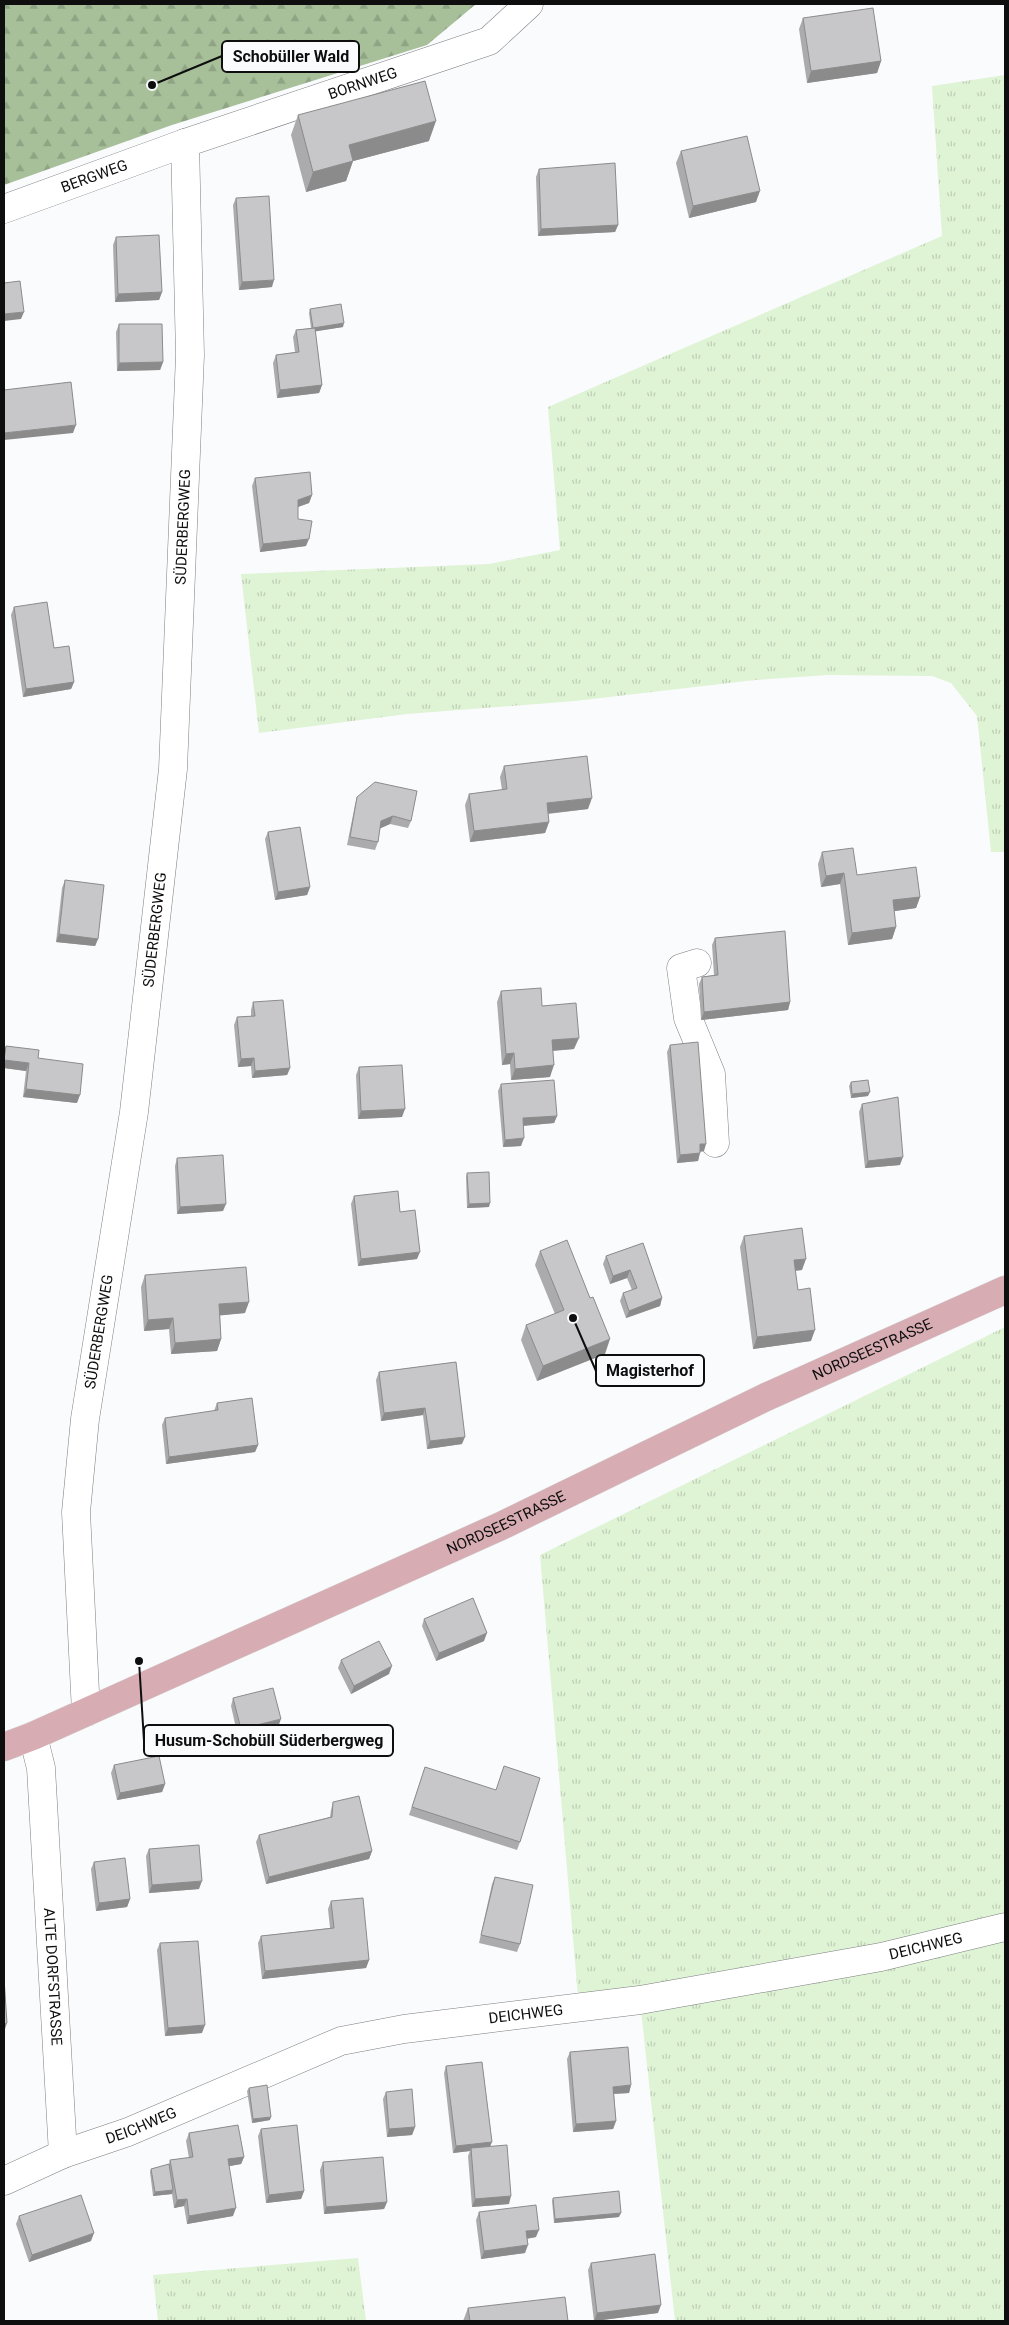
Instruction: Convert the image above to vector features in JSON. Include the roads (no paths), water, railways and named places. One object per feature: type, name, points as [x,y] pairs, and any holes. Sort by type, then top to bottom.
[{"type":"main road","name":"NORDSEESTRASSE","points":[[4,1747],[33,1736],[501,1526],[766,1398],[1005,1290]]},
{"type":"street","name":"BORNWEG","points":[[185,143],[489,41],[529,4]]},
{"type":"street","name":"BERGWEG","points":[[4,209],[185,143]]},
{"type":"street","name":"SÜDERBERGWEG","points":[[86,1712],[76,1512],[85,1419],[134,1112],[173,770],[190,355],[185,143]]},
{"type":"street","points":[[697,963],[681,968],[688,1018],[711,1074],[715,1143]]},
{"type":"street","name":"ALTE DORFSTRASSE","points":[[33,1736],[41,1768],[63,2154]]},
{"type":"street","name":"DEICHWEG","points":[[63,2154],[128,2132],[341,2040],[404,2029],[640,2000],[881,1957],[1005,1927]]},
{"type":"street","points":[[4,2181],[63,2154]]},
{"type":"place","name":"Schobüller Wald","points":[[152,85]]},
{"type":"place","name":"Magisterhof","points":[[573,1318]]},
{"type":"place","name":"Husum-Schobüll Süderbergweg","points":[[139,1661]]}]
